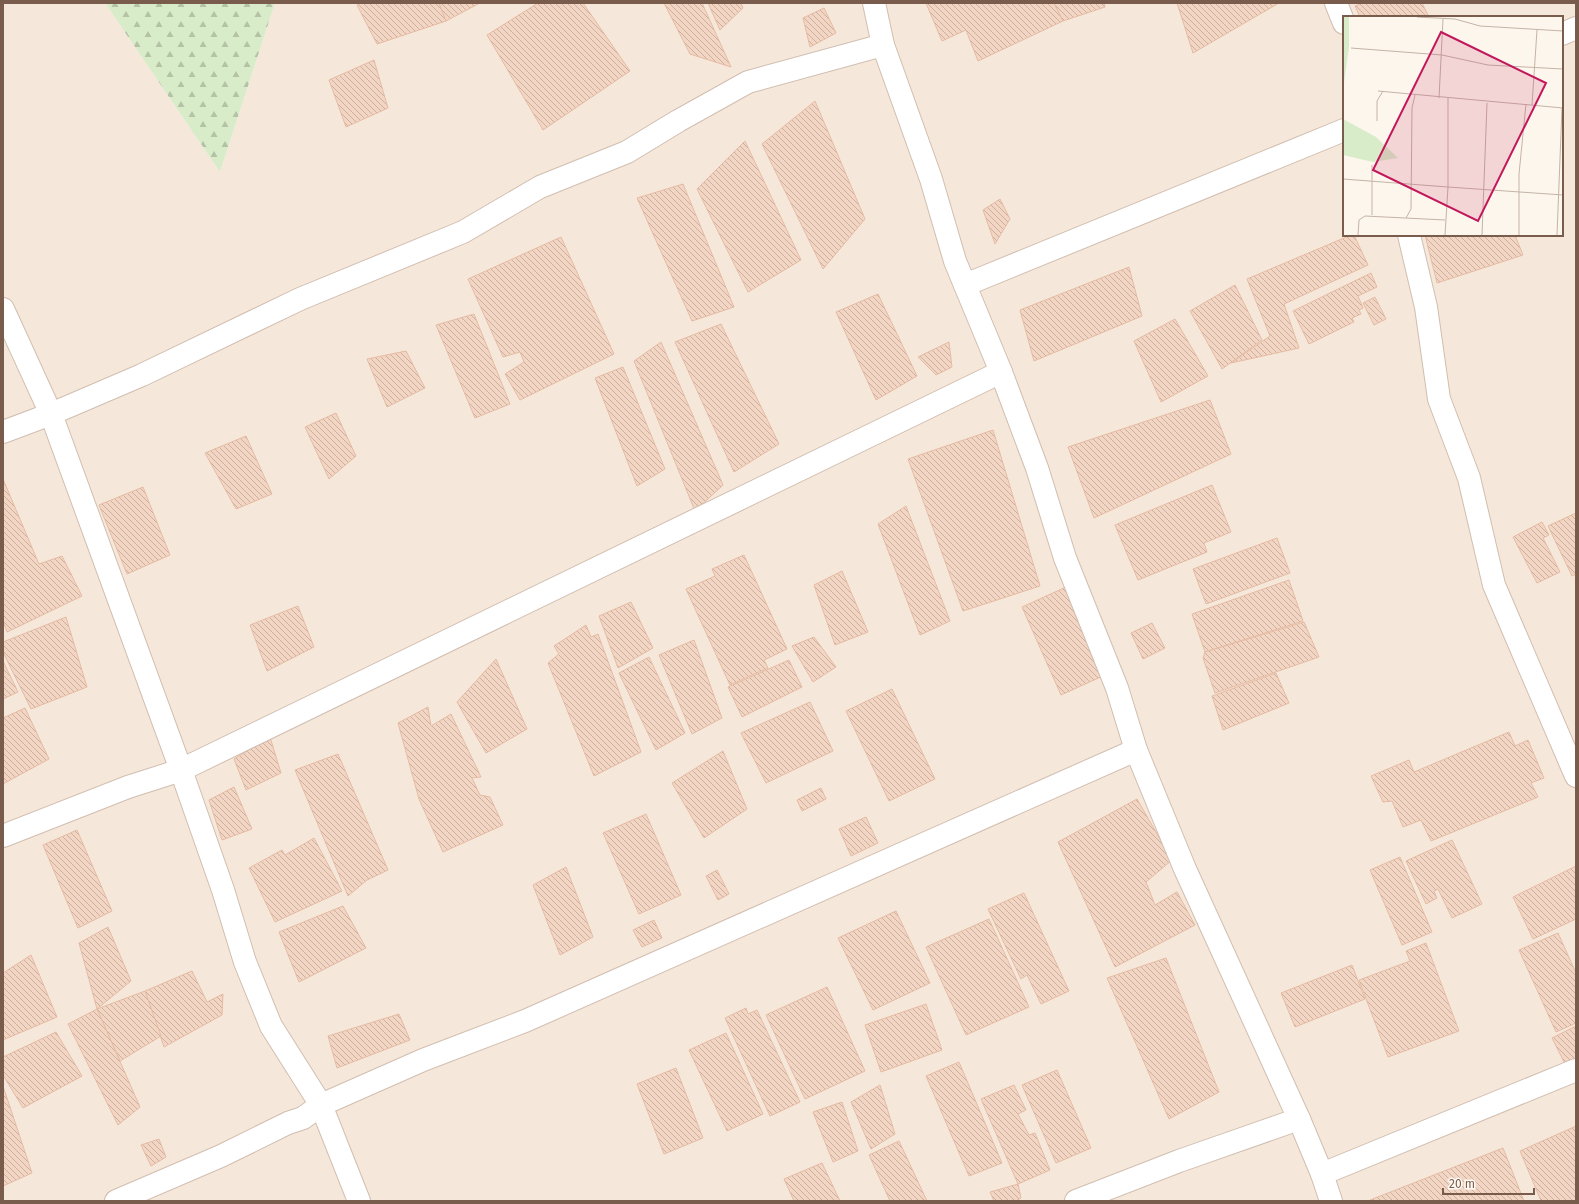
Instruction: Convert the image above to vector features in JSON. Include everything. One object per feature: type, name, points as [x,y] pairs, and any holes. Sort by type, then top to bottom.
[{"type":"street","points":[[874,3],[883,45],[931,179],[955,261],[1001,372],[1037,468],[1065,558],[1117,688],[1136,750],[1184,869],[1299,1119],[1322,1174],[1331,1201]]},
{"type":"street","points":[[1336,3],[1343,20]]},
{"type":"street","points":[[1563,34],[1576,28]]},
{"type":"street","points":[[3,432],[51,414],[142,375],[300,299],[463,232],[540,187],[628,152],[678,121],[748,82],[883,45]]},
{"type":"street","points":[[965,285],[1343,130]]},
{"type":"street","points":[[1409,236],[1426,307],[1439,399],[1469,478],[1494,585],[1576,776]]},
{"type":"street","points":[[3,309],[51,414],[181,770],[223,890],[246,962],[271,1026],[321,1105],[360,1201]]},
{"type":"street","points":[[3,836],[128,787],[181,770],[1001,372]]},
{"type":"street","points":[[116,1201],[221,1156],[288,1123],[303,1118],[321,1105],[423,1060],[525,1021],[1136,750]]},
{"type":"street","points":[[1322,1174],[1576,1070]]},
{"type":"street","points":[[1076,1201],[1179,1161],[1299,1119]]},
{"type":"shaded area","points":[[3,3],[105,3],[220,172],[275,3],[1576,3],[1576,1201],[3,1201]]},
{"type":"green space","points":[[105,3],[275,3],[220,172]]},
{"type":"building","points":[[361,3],[439,3],[446,21],[377,44],[357,5]]},
{"type":"building","points":[[439,3],[480,3],[446,21]]},
{"type":"building","points":[[538,3],[583,3],[630,71],[543,130],[487,35]]},
{"type":"building","points":[[664,3],[702,3],[731,67],[690,54]]},
{"type":"building","points":[[708,3],[741,3],[743,8],[720,30]]},
{"type":"building","points":[[926,3],[1054,3],[1063,21],[978,61],[966,30],[942,41]]},
{"type":"building","points":[[1054,3],[1104,3],[1105,7],[1063,21]]},
{"type":"building","points":[[1177,3],[1279,3],[1193,53]]},
{"type":"building","points":[[1362,3],[1422,3],[1428,16],[1360,16],[1355,6]]},
{"type":"building","points":[[824,8],[836,33],[810,47],[803,18]]},
{"type":"building","points":[[374,60],[388,108],[346,127],[329,80]]},
{"type":"building","points":[[815,101],[865,219],[823,269],[762,144]]},
{"type":"building","points":[[745,141],[801,260],[748,292],[697,189]]},
{"type":"building","points":[[683,184],[734,307],[692,321],[637,198]]},
{"type":"building","points":[[1000,199],[1010,219],[995,244],[983,210]]},
{"type":"building","points":[[1349,236],[1354,236],[1368,265],[1284,304],[1299,348],[1231,363],[1270,336],[1247,279]]},
{"type":"building","points":[[1425,236],[1515,236],[1523,255],[1437,283]]},
{"type":"building","points":[[561,237],[614,354],[520,400],[505,374],[524,362],[520,352],[503,357],[468,279]]},
{"type":"building","points":[[1129,267],[1142,316],[1034,361],[1020,310]]},
{"type":"building","points":[[1371,273],[1377,287],[1358,296],[1363,308],[1359,310],[1361,314],[1352,318],[1354,322],[1309,344],[1293,311]]},
{"type":"building","points":[[1235,285],[1262,340],[1222,369],[1190,311]]},
{"type":"building","points":[[878,294],[917,376],[876,400],[836,312]]},
{"type":"building","points":[[1375,297],[1386,319],[1374,325],[1363,303]]},
{"type":"building","points":[[474,314],[510,404],[475,418],[436,325]]},
{"type":"building","points":[[1175,319],[1208,376],[1161,402],[1134,341]]},
{"type":"building","points":[[721,324],[779,444],[734,472],[675,342]]},
{"type":"building","points":[[661,342],[723,485],[695,511],[634,361]]},
{"type":"building","points":[[949,342],[952,367],[936,375],[918,357]]},
{"type":"building","points":[[406,351],[425,388],[387,407],[367,359]]},
{"type":"building","points":[[623,367],[665,469],[637,486],[595,378]]},
{"type":"building","points":[[1210,400],[1231,454],[1094,518],[1068,447]]},
{"type":"building","points":[[336,413],[356,456],[329,479],[305,427]]},
{"type":"building","points":[[993,430],[1040,586],[963,611],[908,459]]},
{"type":"building","points":[[246,436],[272,494],[236,509],[205,453]]},
{"type":"building","points":[[3,479],[39,564],[62,556],[82,596],[7,632],[3,621]]},
{"type":"building","points":[[1212,485],[1231,532],[1204,543],[1207,552],[1138,580],[1115,525]]},
{"type":"building","points":[[143,487],[170,555],[127,574],[99,505]]},
{"type":"building","points":[[906,506],[950,621],[920,635],[878,524]]},
{"type":"building","points":[[1576,513],[1576,574],[1572,576],[1548,526]]},
{"type":"building","points":[[1542,522],[1549,535],[1543,538],[1560,572],[1537,583],[1513,537]]},
{"type":"building","points":[[1277,538],[1290,573],[1206,604],[1193,569]]},
{"type":"building","points":[[744,555],[787,649],[764,660],[768,668],[730,685],[686,589],[715,576],[712,569]]},
{"type":"building","points":[[842,571],[868,632],[835,645],[814,585]]},
{"type":"building","points":[[1289,580],[1303,621],[1205,652],[1192,614]]},
{"type":"building","points":[[1066,587],[1105,675],[1061,695],[1022,607]]},
{"type":"building","points":[[631,602],[653,648],[618,668],[599,616]]},
{"type":"building","points":[[298,606],[314,647],[267,671],[250,625]]},
{"type":"building","points":[[66,617],[87,687],[31,709],[3,652],[3,642]]},
{"type":"building","points":[[1304,622],[1319,657],[1215,693],[1203,658],[1205,652]]},
{"type":"building","points":[[1152,623],[1165,648],[1143,659],[1131,633]]},
{"type":"building","points":[[586,625],[591,637],[598,634],[641,752],[594,776],[548,663],[559,654],[554,646]]},
{"type":"building","points":[[814,637],[836,667],[813,682],[792,646]]},
{"type":"building","points":[[694,640],[722,718],[692,734],[659,655]]},
{"type":"building","points":[[649,657],[685,733],[656,750],[619,673]]},
{"type":"building","points":[[496,659],[527,729],[486,753],[457,702]]},
{"type":"building","points":[[789,660],[802,687],[742,717],[728,687]]},
{"type":"building","points":[[3,661],[18,692],[3,699]]},
{"type":"building","points":[[1276,673],[1289,703],[1223,730],[1212,696]]},
{"type":"building","points":[[892,689],[935,779],[889,801],[846,711]]},
{"type":"building","points":[[810,702],[833,751],[766,783],[741,733]]},
{"type":"building","points":[[428,707],[431,726],[451,714],[481,777],[472,778],[480,795],[490,797],[503,825],[443,852],[419,799],[398,723]]},
{"type":"building","points":[[25,708],[49,759],[3,784],[3,718]]},
{"type":"building","points":[[1509,732],[1515,746],[1528,740],[1544,778],[1531,783],[1538,797],[1431,841],[1421,820],[1403,827],[1392,801],[1383,802],[1371,776],[1409,760],[1414,772]]},
{"type":"building","points":[[270,737],[281,773],[246,790],[234,759]]},
{"type":"building","points":[[723,751],[747,809],[704,838],[672,783]]},
{"type":"building","points":[[338,754],[388,870],[367,880],[348,896],[295,770]]},
{"type":"building","points":[[234,787],[252,829],[222,840],[209,800]]},
{"type":"building","points":[[821,788],[826,799],[802,811],[797,800]]},
{"type":"building","points":[[1137,799],[1172,860],[1146,882],[1155,905],[1177,892],[1195,925],[1115,967],[1058,842]]},
{"type":"building","points":[[646,814],[681,895],[639,914],[603,833]]},
{"type":"building","points":[[866,817],[878,843],[851,856],[839,829]]},
{"type":"building","points":[[77,830],[112,911],[78,928],[43,845]]},
{"type":"building","points":[[314,838],[342,891],[275,922],[249,868],[282,850],[285,855]]},
{"type":"building","points":[[1452,840],[1482,904],[1452,918],[1438,889],[1434,891],[1437,898],[1426,904],[1406,861]]},
{"type":"building","points":[[1400,857],[1432,932],[1402,945],[1370,870]]},
{"type":"building","points":[[1576,866],[1576,919],[1533,939],[1513,897]]},
{"type":"building","points":[[566,867],[593,937],[560,955],[533,885]]},
{"type":"building","points":[[717,870],[729,894],[718,900],[706,876]]},
{"type":"building","points":[[1024,893],[1069,991],[1041,1004],[1027,975],[1021,979],[988,909]]},
{"type":"building","points":[[343,906],[366,948],[299,982],[279,932]]},
{"type":"building","points":[[896,911],[930,983],[873,1010],[838,938]]},
{"type":"building","points":[[989,919],[1029,1007],[966,1035],[926,947]]},
{"type":"building","points":[[654,920],[662,938],[642,947],[633,930]]},
{"type":"building","points":[[108,927],[131,981],[97,1009],[79,943]]},
{"type":"building","points":[[1558,933],[1576,973],[1576,1023],[1556,1032],[1519,950]]},
{"type":"building","points":[[1426,943],[1459,1031],[1388,1057],[1359,980],[1410,961],[1406,951]]},
{"type":"building","points":[[31,955],[57,1017],[3,1040],[3,973]]},
{"type":"building","points":[[1166,958],[1219,1092],[1169,1119],[1107,978]]},
{"type":"building","points":[[1352,965],[1365,999],[1295,1027],[1281,993]]},
{"type":"building","points":[[192,971],[207,1002],[223,994],[222,1015],[164,1047],[145,991]]},
{"type":"building","points":[[827,987],[865,1071],[805,1099],[766,1015]]},
{"type":"building","points":[[145,991],[161,1036],[120,1061],[97,1009]]},
{"type":"building","points":[[926,1004],[942,1050],[881,1072],[865,1025]]},
{"type":"building","points":[[746,1008],[748,1014],[757,1010],[800,1102],[770,1116],[725,1018]]},
{"type":"building","points":[[97,1009],[140,1107],[118,1125],[68,1024]]},
{"type":"building","points":[[399,1014],[410,1040],[337,1068],[328,1036]]},
{"type":"building","points":[[1576,1026],[1576,1061],[1566,1066],[1552,1038]]},
{"type":"building","points":[[56,1032],[82,1076],[23,1108],[3,1075],[3,1057]]},
{"type":"building","points":[[726,1033],[763,1114],[727,1131],[689,1050]]},
{"type":"building","points":[[959,1062],[1002,1163],[969,1176],[926,1076]]},
{"type":"building","points":[[676,1068],[703,1138],[664,1154],[637,1084]]},
{"type":"building","points":[[1057,1070],[1091,1148],[1056,1163],[1022,1085]]},
{"type":"building","points":[[880,1085],[895,1134],[871,1149],[851,1102]]},
{"type":"building","points":[[1014,1085],[1026,1110],[1018,1114],[1029,1135],[1035,1133],[1050,1170],[1018,1184],[981,1099]]},
{"type":"building","points":[[3,1086],[32,1173],[3,1186]]},
{"type":"building","points":[[842,1102],[858,1151],[833,1162],[813,1112]]},
{"type":"building","points":[[1576,1126],[1576,1201],[1541,1201],[1520,1151]]},
{"type":"building","points":[[159,1139],[166,1157],[151,1166],[141,1145]]},
{"type":"building","points":[[899,1141],[927,1201],[890,1201],[869,1155]]},
{"type":"building","points":[[1503,1148],[1524,1201],[1370,1201],[1370,1200]]},
{"type":"building","points":[[822,1163],[840,1201],[794,1201],[784,1179]]},
{"type":"building","points":[[1018,1184],[1021,1198],[1016,1201],[994,1201],[990,1192]]}]
